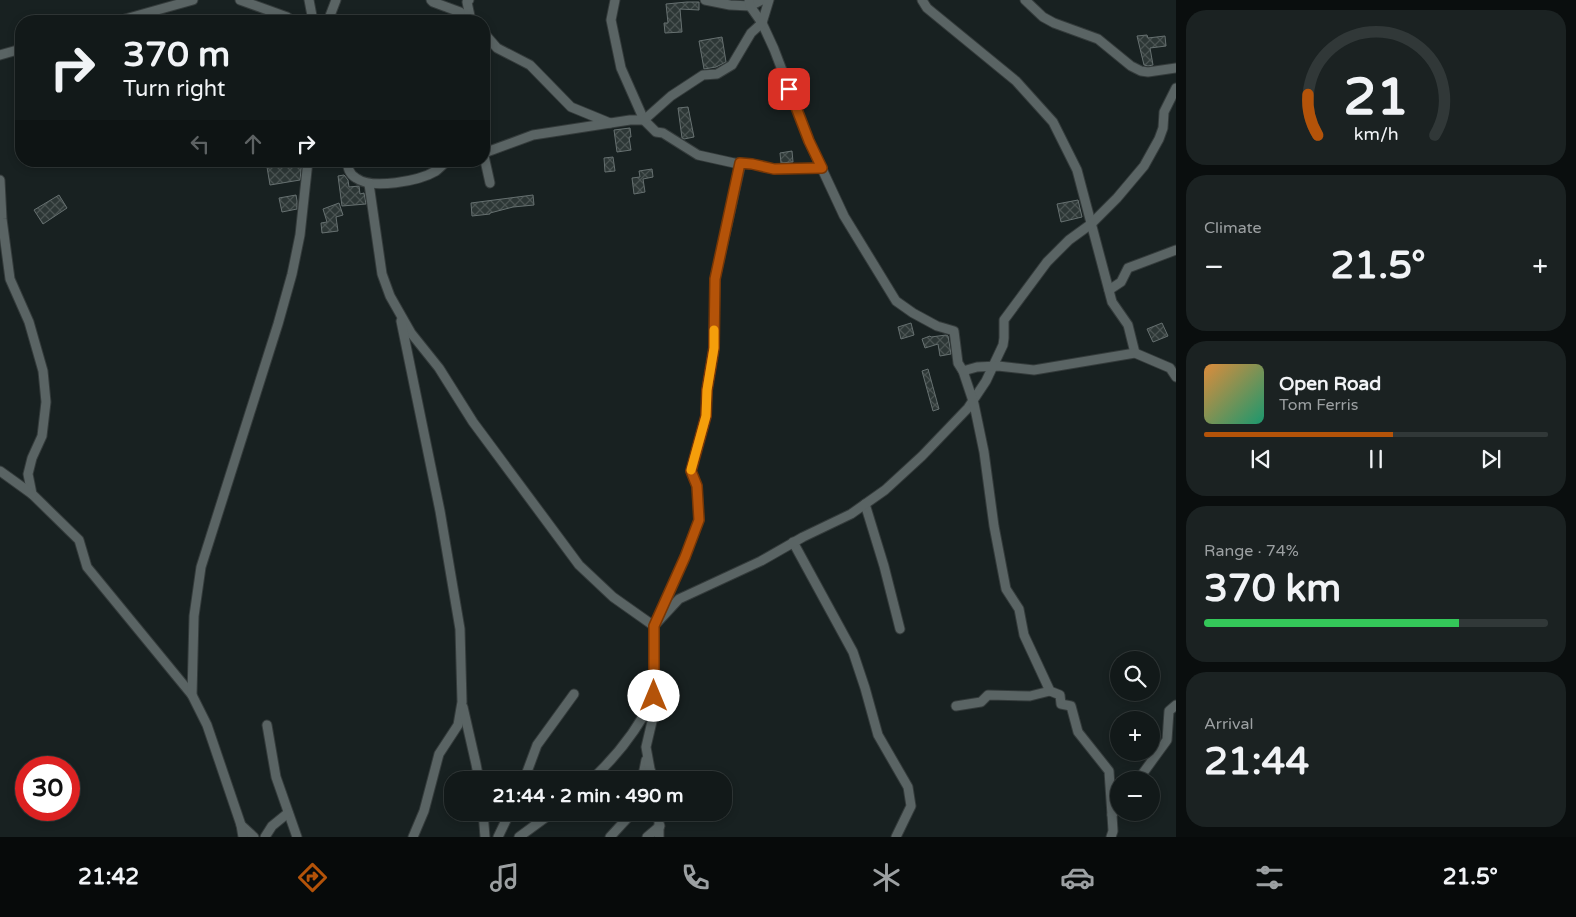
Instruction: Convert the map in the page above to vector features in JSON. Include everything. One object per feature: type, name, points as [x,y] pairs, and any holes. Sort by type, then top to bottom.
[{"type":"street","points":[[139,15],[193,0]]},
{"type":"street","points":[[240,0],[281,15]]},
{"type":"street","points":[[309,0],[312,15]]},
{"type":"street","points":[[330,15],[336,0]]},
{"type":"street","points":[[431,0],[464,15]]},
{"type":"street","points":[[468,0],[470,15]]},
{"type":"street","points":[[615,0],[611,20],[621,68],[644,120],[656,132],[663,133],[698,156],[774,169],[822,168]]},
{"type":"street","points":[[705,0],[730,5],[762,0]]},
{"type":"street","points":[[490,153],[534,135],[630,120],[644,120],[671,96],[703,75],[718,74],[732,66],[751,33],[762,23],[770,0]]},
{"type":"street","points":[[922,0],[927,8],[1016,81],[1053,122],[1077,170],[1112,302],[1128,325],[1135,353]]},
{"type":"street","points":[[1025,0],[1043,17],[1098,39],[1131,66],[1141,71],[1148,72],[1176,68]]},
{"type":"street","points":[[750,3],[774,49],[809,141],[844,216],[896,301],[937,326],[954,331],[958,363],[963,371],[972,401],[984,452],[994,526],[1006,589],[1019,609],[1024,635],[1050,692]]},
{"type":"street","points":[[490,40],[497,48],[530,64],[571,107],[610,124]]},
{"type":"street","points":[[0,55],[15,51]]},
{"type":"street","points":[[654,626],[679,599],[761,561],[793,542],[850,514],[885,490],[922,456],[968,408],[986,381],[1003,345],[1004,320],[1048,262],[1069,240],[1091,224],[1117,198],[1144,166],[1159,139],[1163,128],[1164,112],[1176,88]]},
{"type":"street","points":[[651,771],[646,747],[654,712],[654,626],[685,557],[699,520],[697,486],[691,471],[706,416],[707,390],[714,348],[715,279],[740,163]]},
{"type":"street","points":[[192,695],[194,616],[201,567],[292,274],[300,235],[307,167]]},
{"type":"street","points":[[348,167],[349,172],[355,178],[369,184],[385,184],[414,179],[436,171],[441,167]]},
{"type":"street","points":[[487,167],[490,183]]},
{"type":"street","points":[[0,180],[2,219],[10,279],[28,322],[43,371],[46,402],[42,436],[32,458],[28,474],[32,494]]},
{"type":"street","points":[[369,184],[382,274],[390,296],[411,333],[439,368],[473,422],[579,565],[613,597],[654,626]]},
{"type":"street","points":[[1109,290],[1121,282],[1128,268],[1176,250]]},
{"type":"street","points":[[401,315],[401,325],[440,511],[460,629],[462,702],[477,771]]},
{"type":"street","points":[[963,371],[977,366],[1034,370],[1135,353],[1170,368],[1176,378]]},
{"type":"street","points":[[0,472],[32,494],[78,540],[86,567],[192,695],[207,725],[241,825],[243,837]]},
{"type":"street","points":[[865,504],[884,566],[900,629]]},
{"type":"street","points":[[793,542],[853,652],[878,735],[908,787],[911,806],[896,837]]},
{"type":"street","points":[[956,706],[981,702],[988,695],[1030,696],[1050,692],[1060,695],[1061,704],[1071,706],[1078,732],[1109,771],[1110,786]]},
{"type":"street","points":[[528,771],[538,746],[574,694]]},
{"type":"street","points":[[601,771],[632,734],[654,696]]},
{"type":"street","points":[[413,837],[424,811],[439,754],[458,725],[462,702]]},
{"type":"street","points":[[1145,771],[1167,740],[1169,711],[1176,705]]},
{"type":"street","points":[[268,726],[276,777],[297,837]]},
{"type":"street","points":[[644,771],[647,755]]},
{"type":"street","points":[[265,837],[272,826],[288,813]]},
{"type":"street","points":[[484,821],[485,837]]},
{"type":"street","points":[[498,837],[506,821]]},
{"type":"street","points":[[519,837],[540,821]]},
{"type":"street","points":[[610,837],[625,821]]},
{"type":"street","points":[[659,837],[660,821]]},
{"type":"street","points":[[1111,837],[1112,821]]},
{"type":"street","points":[[241,825],[254,837]]},
{"type":"street","points":[[647,837],[660,826]]},
{"type":"building","points":[[699,2],[699,10],[680,9],[682,32],[665,33],[664,23],[668,23],[666,4]]},
{"type":"building","points":[[1147,35],[1148,38],[1165,36],[1166,46],[1150,48],[1153,65],[1148,66],[1144,65],[1137,36]]},
{"type":"building","points":[[722,37],[726,62],[716,67],[704,69],[699,41]]},
{"type":"building","points":[[688,107],[694,137],[684,139],[682,138],[678,108]]},
{"type":"building","points":[[630,128],[631,150],[617,152],[614,130]]},
{"type":"building","points":[[792,151],[793,162],[781,163],[780,153]]},
{"type":"building","points":[[613,157],[615,171],[605,172],[604,158]]},
{"type":"building","points":[[267,167],[301,167],[300,180],[270,185]]},
{"type":"building","points":[[652,169],[653,177],[643,179],[645,192],[634,194],[632,178],[640,177],[639,171]]},
{"type":"building","points":[[344,175],[348,180],[349,187],[359,186],[360,194],[364,193],[366,204],[342,206],[338,176]]},
{"type":"building","points":[[59,195],[67,208],[43,224],[34,210]]},
{"type":"building","points":[[296,195],[297,209],[282,212],[279,198]]},
{"type":"building","points":[[533,195],[534,205],[513,207],[490,214],[472,216],[471,203]]},
{"type":"building","points":[[1078,200],[1082,217],[1061,222],[1057,204]]},
{"type":"building","points":[[339,203],[343,215],[336,217],[338,231],[322,233],[321,223],[327,222],[323,209]]},
{"type":"building","points":[[911,323],[914,335],[901,339],[898,327]]},
{"type":"building","points":[[1162,323],[1168,336],[1153,342],[1147,329]]},
{"type":"building","points":[[930,336],[948,336],[951,354],[940,356],[938,344],[925,348],[922,339]]},
{"type":"building","points":[[928,369],[939,409],[933,411],[922,371]]},
{"type":"slow traffic","points":[[691,470],[706,416],[707,390],[714,348],[714,330]]},
{"type":"route","points":[[654,696],[654,626],[685,557],[699,520],[697,486],[691,471],[706,416],[707,390],[714,348],[715,279],[740,163],[774,169],[822,168],[809,141],[789,89]]}]
